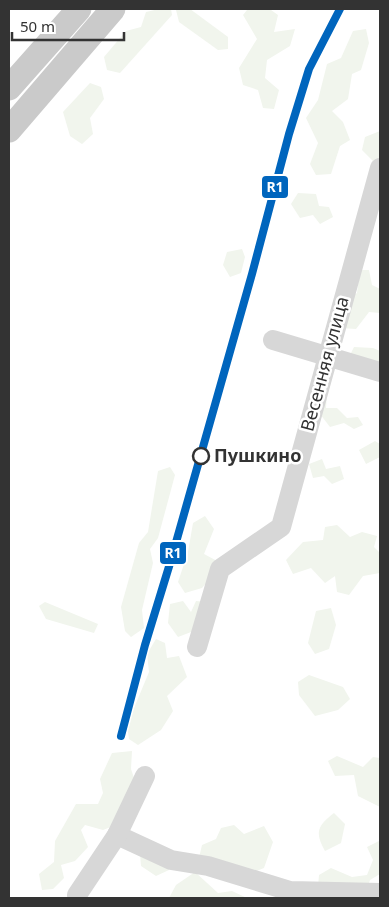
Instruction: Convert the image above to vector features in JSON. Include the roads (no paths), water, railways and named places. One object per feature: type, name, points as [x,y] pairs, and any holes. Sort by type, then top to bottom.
[{"type":"main road","points":[[9,88],[79,9]]},
{"type":"main road","points":[[9,130],[113,9]]},
{"type":"street","name":"Весенняя улица","points":[[197,647],[220,569],[281,527],[380,168]]},
{"type":"street","points":[[273,340],[380,372]]},
{"type":"street","points":[[77,895],[117,835],[145,776]]},
{"type":"street","points":[[117,835],[170,860],[208,866],[290,891],[380,893]]},
{"type":"railway","points":[[121,736],[145,645],[200,455]]},
{"type":"place","name":"Пушкино","points":[[201,456]]}]
